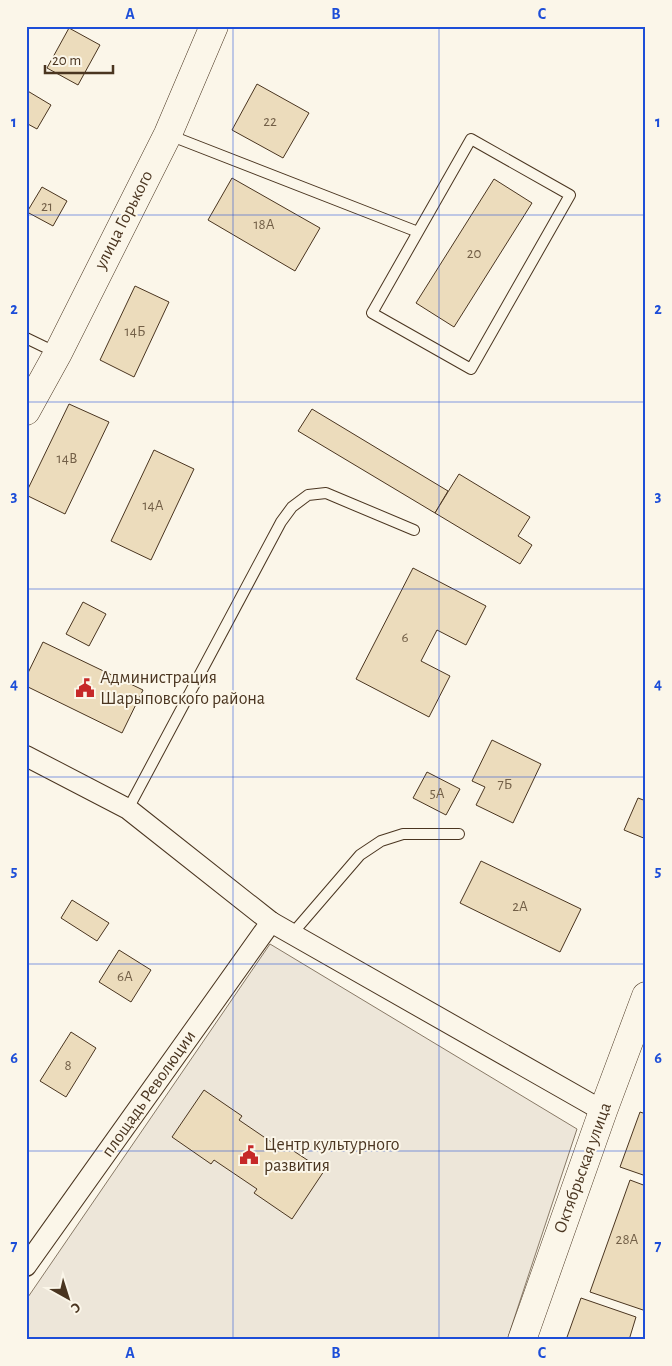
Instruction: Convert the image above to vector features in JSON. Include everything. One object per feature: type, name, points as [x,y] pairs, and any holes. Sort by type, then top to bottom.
[{"type":"main road","name":"улица Горького","points":[[26,410],[58,353],[168,134],[214,26]]},
{"type":"main road","name":"Октябрьская улица","points":[[522,1340],[646,996]]},
{"type":"street","points":[[26,756],[128,809],[271,922],[603,1111]]},
{"type":"street","name":"площадь Революции","points":[[26,1266],[271,922]]},
{"type":"lane","points":[[168,134],[418,232]]},
{"type":"lane","points":[[471,139],[570,195],[470,369],[372,313],[418,232],[471,139]]},
{"type":"lane","points":[[26,338],[58,353]]},
{"type":"lane","points":[[128,809],[276,531],[292,507],[308,495],[326,494],[414,530]]},
{"type":"lane","points":[[292,934],[360,855],[381,841],[403,834],[459,834]]},
{"type":"shaded area","points":[[270,944],[577,1129],[507,1340],[26,1340],[26,1300]]},
{"type":"building","points":[[69,28],[100,45],[78,85],[47,68]]},
{"type":"building","points":[[257,84],[309,113],[283,158],[232,130]]},
{"type":"building","points":[[26,90],[51,105],[37,129],[26,123]]},
{"type":"building","points":[[232,178],[320,228],[295,271],[208,220]]},
{"type":"building","points":[[494,179],[532,203],[454,327],[416,303]]},
{"type":"building","points":[[42,187],[67,201],[53,226],[27,212]]},
{"type":"building","points":[[135,286],[169,302],[134,377],[100,360]]},
{"type":"building","points":[[69,404],[109,422],[65,514],[26,495],[26,493]]},
{"type":"building","points":[[312,409],[448,491],[435,513],[298,431]]},
{"type":"building","points":[[154,450],[194,469],[151,560],[111,541]]},
{"type":"building","points":[[459,474],[530,517],[518,536],[532,545],[520,564],[435,513]]},
{"type":"building","points":[[413,568],[486,606],[466,645],[437,630],[421,661],[450,676],[429,717],[356,679]]},
{"type":"building","points":[[83,602],[106,614],[89,646],[66,634]]},
{"type":"building","name":"Администрация Шарыповского района","points":[[43,642],[143,690],[122,733],[26,686],[26,677]]},
{"type":"building","points":[[492,740],[541,764],[513,823],[476,805],[485,787],[472,781]]},
{"type":"building","points":[[427,772],[460,789],[446,815],[413,798]]},
{"type":"building","points":[[638,798],[646,801],[646,839],[624,830]]},
{"type":"building","points":[[481,861],[581,909],[560,952],[460,903]]},
{"type":"building","points":[[72,900],[109,923],[97,941],[61,918]]},
{"type":"building","points":[[119,950],[151,970],[131,1002],[99,982]]},
{"type":"building","points":[[71,1032],[96,1048],[66,1097],[40,1081]]},
{"type":"building","name":"Центр культурного развития","points":[[204,1090],[242,1116],[239,1120],[283,1150],[286,1146],[324,1171],[292,1219],[254,1193],[257,1189],[214,1160],[211,1164],[172,1137]]},
{"type":"building","points":[[640,1112],[646,1114],[646,1176],[620,1167]]},
{"type":"building","points":[[630,1180],[646,1186],[646,1311],[590,1292]]},
{"type":"building","points":[[581,1298],[636,1317],[629,1340],[566,1340]]},
{"type":"place","name":"Администрация Шарыповского района","points":[[85,688]]},
{"type":"place","name":"Центр культурного развития","points":[[249,1155]]}]
